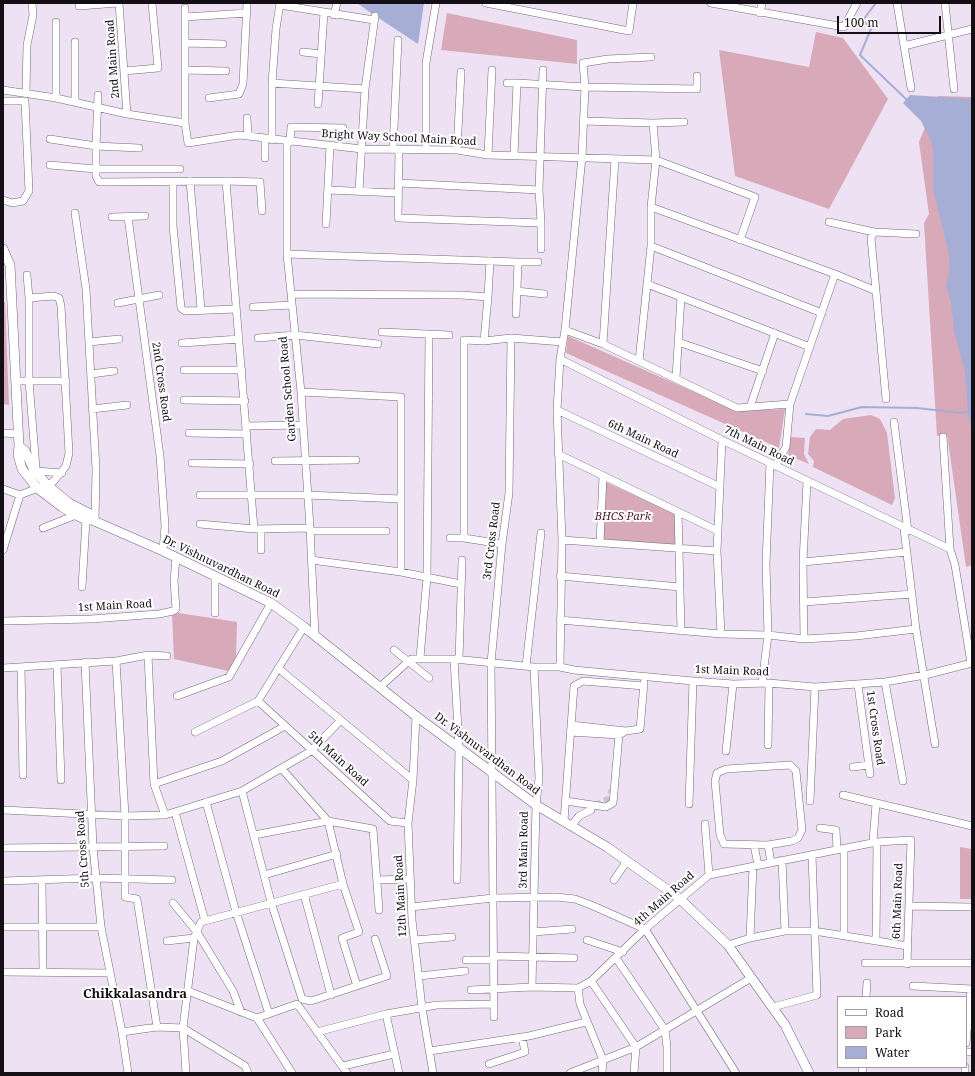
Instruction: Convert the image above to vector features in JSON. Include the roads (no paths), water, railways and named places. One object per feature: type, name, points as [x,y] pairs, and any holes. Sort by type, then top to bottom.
[{"type":"main road","name":"Dr. Vishnuvardhan Road","points":[[3,249],[10,265],[19,446],[18,455],[22,469],[37,488],[62,507],[76,515],[163,552],[271,603],[315,634],[416,716],[493,774],[536,805],[568,823],[627,861],[679,898],[728,945],[785,1025],[809,1073]]},
{"type":"main road","name":"Dr. Vishnuvardhan Road","points":[[19,446],[26,451],[34,470],[47,485],[69,503],[90,514],[91,521]]},
{"type":"street","points":[[26,93],[32,3]]},
{"type":"street","points":[[79,6],[118,3]]},
{"type":"street","name":"2nd Main Road","points":[[118,3],[127,114]]},
{"type":"street","points":[[124,71],[158,68],[152,3]]},
{"type":"street","points":[[209,98],[239,94],[243,84],[247,3]]},
{"type":"street","points":[[334,15],[337,3]]},
{"type":"street","points":[[426,150],[426,63],[436,3]]},
{"type":"street","points":[[486,3],[629,31],[633,3]]},
{"type":"street","points":[[711,3],[844,27],[857,3]]},
{"type":"street","points":[[760,13],[762,3]]},
{"type":"street","points":[[897,3],[911,88]]},
{"type":"street","points":[[944,3],[954,89]]},
{"type":"street","points":[[265,158],[268,139],[276,29],[280,4],[334,15],[374,18],[365,89],[359,192]]},
{"type":"street","points":[[3,90],[56,98],[127,114],[185,123],[185,8]]},
{"type":"street","points":[[318,104],[324,12]]},
{"type":"street","points":[[185,17],[247,13]]},
{"type":"street","points":[[56,22],[56,98]]},
{"type":"street","points":[[904,46],[947,34],[972,29]]},
{"type":"street","points":[[398,40],[396,149],[398,218],[541,223]]},
{"type":"street","points":[[75,42],[75,102]]},
{"type":"street","points":[[185,43],[223,44]]},
{"type":"street","points":[[303,52],[321,54]]},
{"type":"street","points":[[560,667],[560,576],[562,540],[557,410],[560,359],[565,330],[582,157],[585,87],[583,63],[603,60],[651,57]]},
{"type":"street","points":[[185,70],[226,71]]},
{"type":"street","points":[[488,155],[492,70]]},
{"type":"street","points":[[541,249],[539,190],[543,70]]},
{"type":"street","points":[[457,150],[461,72]]},
{"type":"street","points":[[508,83],[585,87],[697,89],[697,76]]},
{"type":"street","points":[[272,83],[365,89]]},
{"type":"street","points":[[514,155],[517,83]]},
{"type":"street","points":[[98,95],[96,169],[99,182],[260,182],[262,211]]},
{"type":"street","points":[[3,101],[25,101],[30,190],[23,200],[12,203],[3,200]]},
{"type":"street","points":[[247,118],[248,136]]},
{"type":"street","points":[[583,121],[652,123],[684,122]]},
{"type":"street","name":"Bright Way School Main Road","points":[[185,123],[188,143],[239,135],[289,142],[362,149],[457,150],[488,155],[656,160],[755,197],[740,240]]},
{"type":"street","points":[[639,361],[651,246],[651,207],[656,160],[652,123]]},
{"type":"street","name":"Garden School Road","points":[[315,634],[301,392],[287,254],[289,142],[291,126],[343,128]]},
{"type":"street","points":[[50,139],[96,146],[139,148]]},
{"type":"street","points":[[326,224],[330,146]]},
{"type":"street","points":[[603,344],[615,159]]},
{"type":"street","points":[[50,165],[96,169],[180,169]]},
{"type":"street","points":[[190,181],[201,309]]},
{"type":"street","points":[[226,181],[252,495],[260,550]]},
{"type":"street","points":[[173,182],[173,226],[181,308],[185,311],[201,309],[236,309]]},
{"type":"street","points":[[398,183],[539,190]]},
{"type":"street","points":[[328,190],[398,194]]},
{"type":"street","points":[[651,207],[835,274],[876,291]]},
{"type":"street","points":[[75,213],[86,288],[96,469],[82,587]]},
{"type":"street","points":[[112,217],[145,216]]},
{"type":"street","name":"2nd Cross Road","points":[[128,217],[160,456],[165,526],[163,552]]},
{"type":"street","points":[[829,222],[874,232],[916,234]]},
{"type":"street","points":[[874,232],[871,238],[886,399]]},
{"type":"street","points":[[651,246],[822,313]]},
{"type":"street","points":[[287,254],[538,262]]},
{"type":"street","points":[[484,341],[490,261]]},
{"type":"street","points":[[516,314],[518,262]]},
{"type":"street","points":[[768,745],[766,683],[768,635],[766,564],[773,464],[786,447],[790,404],[835,274]]},
{"type":"street","points":[[27,275],[29,381],[36,470],[62,473]]},
{"type":"street","points":[[647,284],[810,347]]},
{"type":"street","points":[[517,291],[544,294]]},
{"type":"street","points":[[291,294],[488,297]]},
{"type":"street","points":[[118,304],[159,295]]},
{"type":"street","points":[[3,489],[20,495],[47,485],[62,473],[66,466],[69,453],[66,381],[61,306],[59,298],[54,296],[28,298]]},
{"type":"street","points":[[676,378],[681,297]]},
{"type":"street","points":[[253,308],[292,305]]},
{"type":"street","points":[[565,330],[603,344],[737,408],[790,404]]},
{"type":"street","points":[[382,332],[448,335]]},
{"type":"street","points":[[750,407],[775,334]]},
{"type":"street","points":[[258,338],[295,335],[378,344]]},
{"type":"street","points":[[420,658],[427,578],[429,335]]},
{"type":"street","points":[[464,538],[464,340],[484,341],[511,338],[563,342]]},
{"type":"street","name":"3rd Cross Road","points":[[493,774],[491,663],[502,544],[509,493],[511,338]]},
{"type":"street","points":[[89,342],[118,339]]},
{"type":"street","points":[[182,343],[239,339]]},
{"type":"street","points":[[678,342],[763,371]]},
{"type":"street","name":"7th Main Road","points":[[560,359],[906,530],[950,549]]},
{"type":"street","points":[[184,370],[242,370]]},
{"type":"street","points":[[90,374],[114,371]]},
{"type":"street","points":[[16,381],[66,381]]},
{"type":"street","points":[[301,392],[401,397],[401,572]]},
{"type":"street","points":[[184,400],[244,401]]},
{"type":"street","points":[[92,409],[127,405]]},
{"type":"street","name":"6th Main Road","points":[[557,410],[720,487]]},
{"type":"street","points":[[894,422],[916,629],[925,675],[935,744]]},
{"type":"street","points":[[247,426],[303,425]]},
{"type":"street","points":[[3,433],[18,434]]},
{"type":"street","points":[[189,433],[247,434]]},
{"type":"street","points":[[942,437],[950,549],[955,565],[972,663]]},
{"type":"street","points":[[721,634],[717,551],[722,440]]},
{"type":"street","points":[[558,454],[718,531]]},
{"type":"street","points":[[275,461],[356,460]]},
{"type":"street","points":[[192,463],[250,464]]},
{"type":"street","points":[[600,543],[603,476]]},
{"type":"street","points":[[804,639],[804,562],[807,481]]},
{"type":"street","points":[[3,550],[8,527],[20,495]]},
{"type":"street","points":[[200,495],[307,495],[401,499]]},
{"type":"street","points":[[678,512],[681,631]]},
{"type":"street","points":[[43,528],[76,515]]},
{"type":"street","points":[[200,524],[258,529],[386,531]]},
{"type":"street","points":[[526,666],[541,533]]},
{"type":"street","points":[[450,538],[464,538],[502,544]]},
{"type":"street","points":[[562,540],[717,551]]},
{"type":"street","points":[[804,562],[907,552]]},
{"type":"street","name":"1st Main Road","points":[[3,621],[91,619],[159,614],[173,611],[176,609],[174,581],[176,558]]},
{"type":"street","points":[[311,560],[401,572],[461,584]]},
{"type":"street","points":[[457,880],[459,747],[456,660],[462,560]]},
{"type":"street","points":[[215,576],[215,613]]},
{"type":"street","points":[[560,576],[680,587]]},
{"type":"street","points":[[804,602],[912,594]]},
{"type":"street","points":[[177,696],[229,677],[271,603]]},
{"type":"street","points":[[560,620],[681,631],[768,635],[804,639],[856,636],[916,629]]},
{"type":"street","points":[[195,732],[258,701],[304,627]]},
{"type":"street","points":[[394,650],[407,662],[429,678]]},
{"type":"street","points":[[3,668],[116,661],[148,655],[167,656]]},
{"type":"street","points":[[148,655],[154,784],[165,815]]},
{"type":"street","name":"1st Main Road","points":[[407,662],[411,658],[456,660],[534,667],[560,667],[574,670],[693,681],[733,684],[766,683],[815,687],[885,682],[925,675],[972,663]]},
{"type":"street","points":[[116,661],[125,816],[125,897],[137,899],[157,1028]]},
{"type":"street","name":"5th Cross Road","points":[[85,662],[93,846],[96,878],[101,927],[122,1032]]},
{"type":"street","points":[[380,687],[407,662]]},
{"type":"street","points":[[57,665],[61,780]]},
{"type":"street","points":[[21,667],[23,775]]},
{"type":"street","name":"3rd Main Road","points":[[532,987],[536,805],[539,778],[534,667]]},
{"type":"street","points":[[278,668],[340,721],[413,780]]},
{"type":"street","points":[[570,728],[626,731],[640,728],[645,677]]},
{"type":"street","points":[[591,810],[568,823],[566,801],[574,686],[583,681],[644,686]]},
{"type":"street","points":[[689,804],[693,681]]},
{"type":"street","points":[[885,682],[903,781]]},
{"type":"street","points":[[726,751],[733,684]]},
{"type":"street","name":"1st Cross Road","points":[[858,685],[870,774]]},
{"type":"street","points":[[810,801],[815,687]]},
{"type":"street","name":"5th Main Road","points":[[258,701],[390,821],[408,824]]},
{"type":"street","name":"12th Main Road","points":[[416,716],[413,780],[408,824],[410,879],[414,940],[422,1008],[433,1073]]},
{"type":"street","points":[[3,810],[125,816],[165,815],[242,791],[312,751],[340,721]]},
{"type":"street","points":[[154,784],[222,761],[285,726]]},
{"type":"street","points":[[570,728],[619,735],[626,731]]},
{"type":"street","points":[[566,801],[606,807],[613,803],[619,735]]},
{"type":"street","points":[[853,767],[869,765]]},
{"type":"street","points":[[794,766],[796,771],[801,834],[792,841],[768,845],[754,844],[727,845],[721,840],[715,781],[717,773],[726,769],[794,766]]},
{"type":"street","points":[[282,769],[328,821],[343,884],[359,932],[342,938],[357,986]]},
{"type":"street","points":[[493,774],[494,1017]]},
{"type":"street","points":[[242,791],[271,902],[302,999],[311,1001],[387,976],[375,939]]},
{"type":"street","points":[[843,795],[972,826]]},
{"type":"street","points":[[206,802],[236,912],[269,1011]]},
{"type":"street","points":[[876,804],[876,941]]},
{"type":"street","points":[[175,812],[203,922],[196,935],[183,1028],[186,1073]]},
{"type":"street","points":[[254,835],[328,821],[373,829],[379,910]]},
{"type":"street","points":[[705,824],[709,875]]},
{"type":"street","points":[[820,828],[836,830],[841,849],[844,936]]},
{"type":"street","name":"6th Main Road","points":[[907,964],[911,840]]},
{"type":"street","name":"4th Main Road","points":[[471,990],[532,987],[578,988],[591,981],[679,898],[709,875],[875,842],[911,840]]},
{"type":"street","points":[[750,938],[756,866],[754,844]]},
{"type":"street","points":[[768,845],[771,863]]},
{"type":"street","points":[[3,848],[164,846]]},
{"type":"street","points":[[264,875],[337,854]]},
{"type":"street","points":[[773,1007],[818,995],[814,931],[812,855]]},
{"type":"street","points":[[782,860],[785,931]]},
{"type":"street","points":[[614,880],[627,861]]},
{"type":"street","points":[[3,881],[96,878],[125,880],[172,880]]},
{"type":"street","points":[[377,880],[410,879]]},
{"type":"street","points":[[42,880],[43,972]]},
{"type":"street","points":[[203,922],[271,902],[343,884]]},
{"type":"street","points":[[304,894],[331,995]]},
{"type":"street","points":[[412,907],[493,898],[556,897],[575,899],[604,910],[645,929],[736,1073]]},
{"type":"street","points":[[173,903],[233,992],[241,1012]]},
{"type":"street","points":[[909,906],[972,907]]},
{"type":"street","points":[[3,927],[101,927]]},
{"type":"street","points":[[533,932],[572,930]]},
{"type":"street","points":[[728,945],[750,938],[785,931],[814,931],[908,946]]},
{"type":"street","points":[[167,941],[196,935]]},
{"type":"street","points":[[414,940],[452,937]]},
{"type":"street","points":[[587,940],[623,952]]},
{"type":"street","points":[[466,960],[533,956],[574,958]]},
{"type":"street","points":[[616,958],[665,1030],[667,1047],[667,1073]]},
{"type":"street","points":[[864,963],[972,963]]},
{"type":"street","points":[[419,976],[465,971]]},
{"type":"street","points":[[3,972],[110,973]]},
{"type":"street","points":[[570,1073],[636,1047],[751,978]]},
{"type":"street","points":[[591,981],[636,1047],[634,1073]]},
{"type":"street","points":[[866,996],[867,983]]},
{"type":"street","points":[[913,986],[971,989],[967,1035]]},
{"type":"street","points":[[578,988],[580,1004],[586,1022],[603,1060],[602,1073]]},
{"type":"street","points":[[188,991],[257,1018],[292,1073]]},
{"type":"street","points":[[257,1018],[269,1011],[297,1004],[345,1070],[394,1054]]},
{"type":"street","points":[[317,1032],[386,1014],[437,1005],[494,1004]]},
{"type":"street","points":[[386,1014],[399,1073]]},
{"type":"street","points":[[430,1051],[522,1037],[586,1022]]},
{"type":"street","points":[[128,1073],[122,1032],[157,1028],[183,1028],[245,1066],[248,1073]]},
{"type":"street","points":[[489,1064],[525,1052],[522,1037]]},
{"type":"water","points":[[357,3],[424,3],[418,44],[371,13]]},
{"type":"water","points":[[910,95],[972,99],[972,434],[968,412],[965,372],[954,331],[951,303],[946,286],[950,268],[948,249],[933,190],[933,152],[931,141],[921,121],[903,103]]},
{"type":"waterway","points":[[876,3],[863,20],[871,29],[860,55],[908,101]]},
{"type":"waterway","points":[[806,414],[828,416],[862,407],[917,408],[961,413],[972,410]]},
{"type":"tunnel","points":[[595,806],[609,799],[612,790]]},
{"type":"district","name":"Chikkalasandra","points":[[135,994]]},
{"type":"park label","name":"BHCS Park","points":[[623,517]]}]
